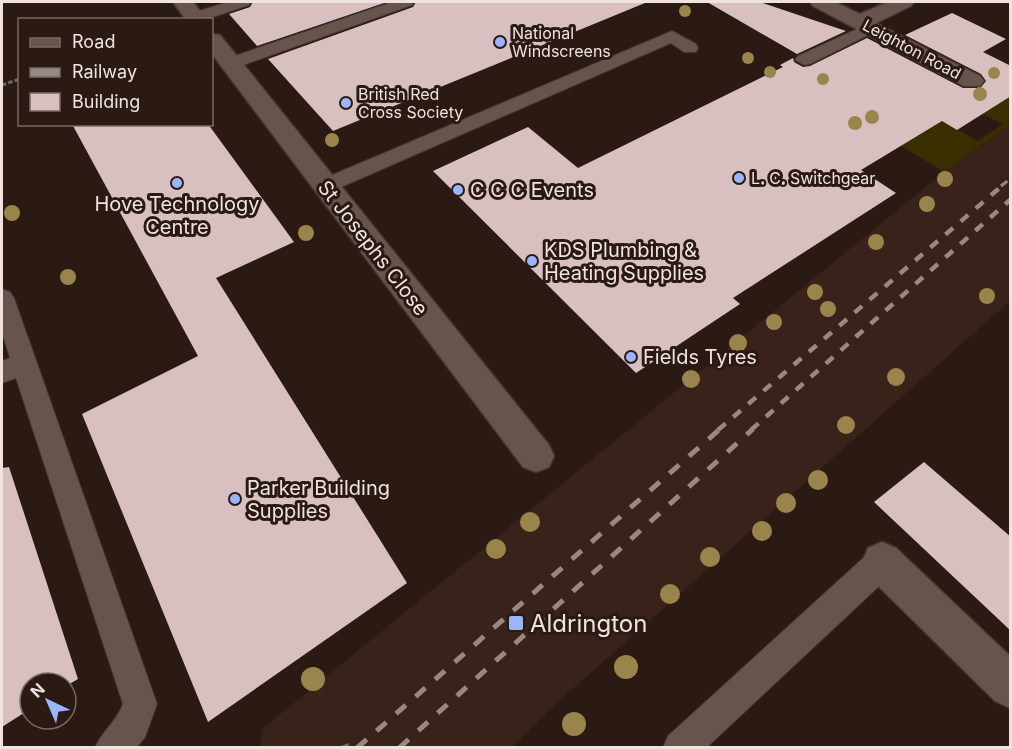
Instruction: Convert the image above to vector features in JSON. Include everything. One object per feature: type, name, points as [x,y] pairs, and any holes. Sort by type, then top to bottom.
[{"type":"street","name":"Leighton Road","points":[[820,2],[972,81]]},
{"type":"street","points":[[865,25],[904,2]]},
{"type":"street","name":"St Josephs Close","points":[[213,41],[536,456]]},
{"type":"street","points":[[882,562],[1011,686]]},
{"type":"lane","points":[[192,12],[243,2]]},
{"type":"lane","points":[[229,64],[406,2]]},
{"type":"lane","points":[[804,60],[865,25]]},
{"type":"lane","points":[[325,186],[672,36],[690,48]]},
{"type":"lane","points":[[2,298],[13,368],[140,704],[133,725],[112,747]]},
{"type":"lane","points":[[680,747],[882,562]]},
{"type":"path","points":[[2,85],[18,80]]},
{"type":"shaded area","points":[[1000,75],[1010,80],[1010,124],[944,172],[859,120],[925,131],[942,121],[978,141],[1003,124],[972,109],[970,91]]},
{"type":"shaded area","points":[[1010,124],[1010,301],[551,708],[512,747],[260,748],[262,729],[944,172]]},
{"type":"building","points":[[253,2],[387,2],[257,46],[229,14],[250,7]]},
{"type":"building","points":[[416,2],[645,3],[333,131],[268,59],[413,7]]},
{"type":"building","points":[[707,2],[760,2],[846,31],[797,54]]},
{"type":"building","points":[[952,13],[1006,39],[983,52],[1011,66],[1011,96],[957,130],[942,121],[861,170],[896,193],[733,298],[740,304],[636,373],[433,171],[528,127],[578,168],[783,67],[780,65],[793,58],[794,62],[803,67],[810,66],[867,38],[963,88],[980,88],[986,81],[981,74],[905,35]]},
{"type":"building","name":"Parker Building Supplies","points":[[73,126],[209,126],[294,242],[216,278],[407,583],[208,722],[82,414],[198,356]]},
{"type":"building","points":[[924,462],[1011,537],[1011,631],[874,502]]},
{"type":"building","points":[[9,467],[75,671],[18,671],[18,717],[2,727],[2,468]]},
{"type":"railway","points":[[1001,186],[1010,179]]},
{"type":"railway","points":[[718,430],[1003,185]]},
{"type":"railway","points":[[751,430],[1010,200]]},
{"type":"railway","points":[[357,748],[720,429]]},
{"type":"railway","points":[[399,748],[753,429]]},
{"type":"place","name":"National Windscreens","points":[[500,42]]},
{"type":"place","name":"British Red Cross Society","points":[[346,103]]},
{"type":"place","name":"L. C. Switchgear","points":[[739,178]]},
{"type":"place","name":"Hove Technology Centre","points":[[177,183]]},
{"type":"place","name":"C C C Events","points":[[458,190]]},
{"type":"place","name":"KDS Plumbing & Heating Supplies","points":[[532,261]]},
{"type":"place","name":"Fields Tyres","points":[[631,357]]},
{"type":"place","name":"Parker Building Supplies","points":[[235,499]]},
{"type":"place","name":"Aldrington","points":[[516,623]]}]
